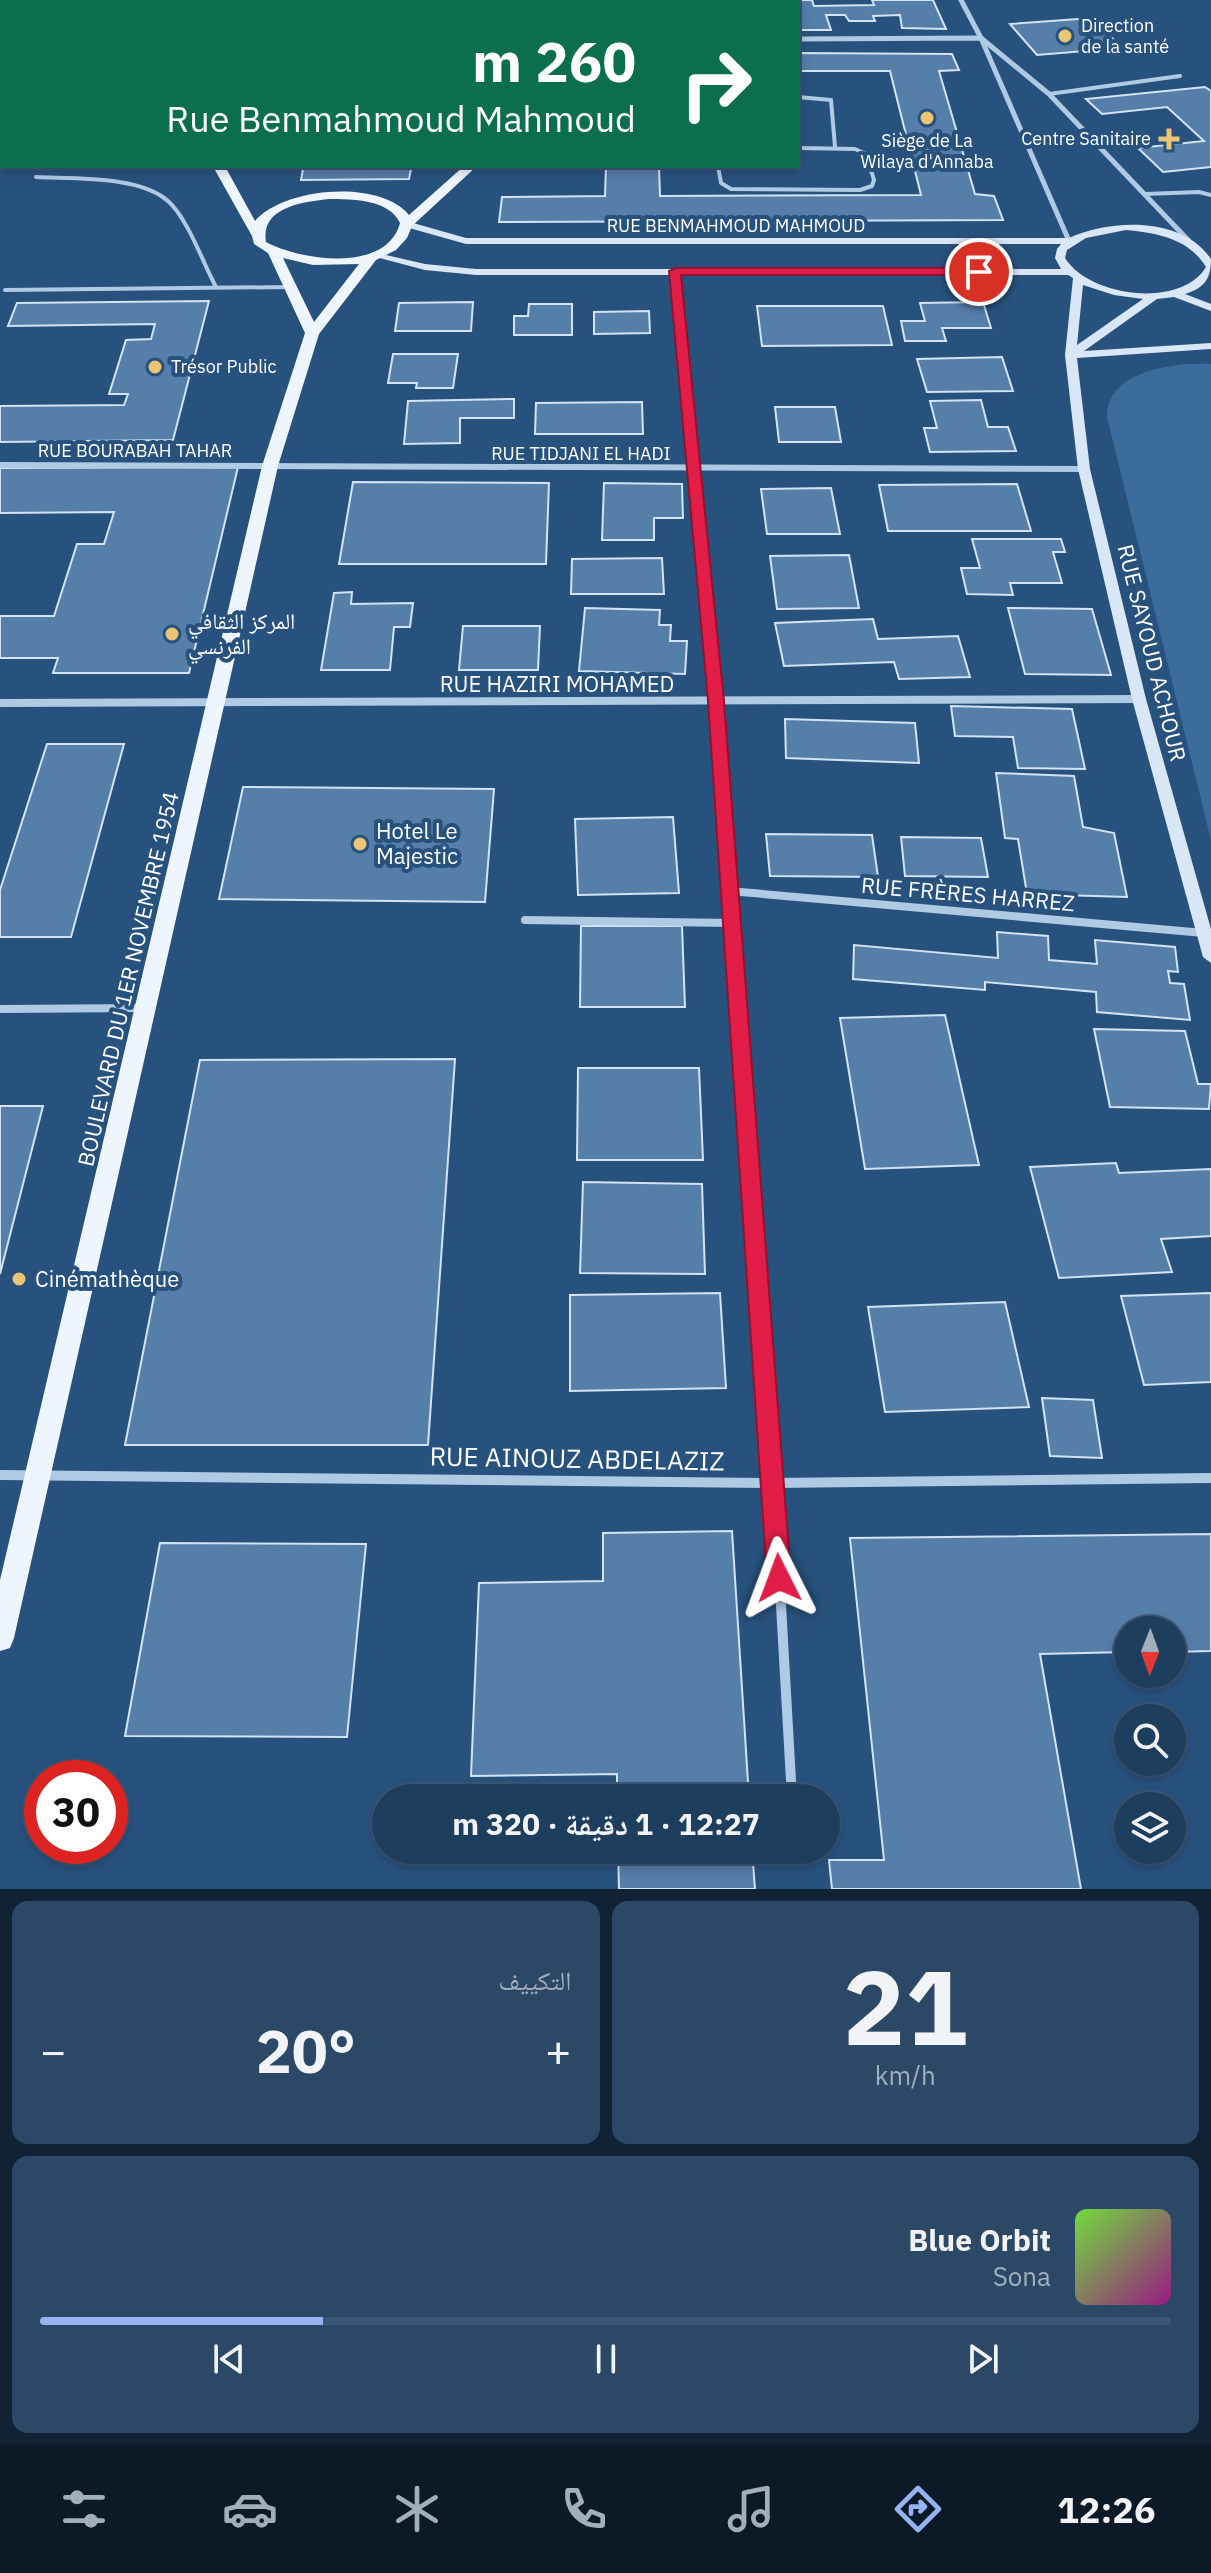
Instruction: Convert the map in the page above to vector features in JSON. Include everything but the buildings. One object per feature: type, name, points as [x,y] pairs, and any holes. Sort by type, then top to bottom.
[{"type":"main road","points":[[223,168],[229,189],[260,244],[274,254],[300,261],[332,263],[373,255],[392,246],[403,235],[406,224],[469,168]]},
{"type":"main road","points":[[256,233],[259,222],[278,208],[307,198],[329,195],[373,199],[401,214],[406,224]]},
{"type":"main road","name":"RUE BENMAHMOUD MAHMOUD","points":[[406,224],[466,241],[1069,241],[1082,233],[1126,227],[1173,236],[1192,245]]},
{"type":"main road","name":"RUE SAYOUD ACHOUR","points":[[1069,241],[1062,251],[1062,261],[1074,275],[1071,355],[1084,469],[1139,699],[1211,957]]},
{"type":"main road","points":[[373,255],[425,267],[476,272],[1074,275],[1106,290],[1154,296],[1195,288],[1207,279],[1211,267],[1208,257],[1192,245]]},
{"type":"main road","points":[[274,254],[312,333],[373,255]]},
{"type":"main road","points":[[1176,294],[1211,308]]},
{"type":"main road","points":[[1071,355],[1154,296]]},
{"type":"main road","name":"BOULEVARD DU 1ER NOVEMBRE 1954","points":[[0,1638],[270,466],[312,333]]},
{"type":"main road","points":[[1071,355],[1211,346]]},
{"type":"street","points":[[961,0],[981,38],[1069,241]]},
{"type":"street","points":[[800,39],[981,38],[1049,94],[1192,245]]},
{"type":"street","points":[[675,271],[716,701],[774,1483],[791,1784]]},
{"type":"street","name":"RUE BOURABAH TAHAR","points":[[0,465],[270,466]]},
{"type":"street","name":"RUE TIDJANI EL HADI","points":[[270,466],[1084,469]]},
{"type":"street","name":"RUE HAZIRI MOHAMED","points":[[0,703],[1139,699]]},
{"type":"street","name":"RUE FRÈRES HARREZ","points":[[729,891],[1204,933]]},
{"type":"street","points":[[525,920],[732,923]]},
{"type":"street","points":[[0,1009],[146,1008]]},
{"type":"street","name":"RUE AINOUZ ABDELAZIZ","points":[[0,1475],[774,1483],[1211,1478]]},
{"type":"lane","points":[[1049,94],[1180,76]]},
{"type":"lane","points":[[800,97],[831,100],[834,108],[831,135],[835,147]]},
{"type":"lane","points":[[718,168],[721,183],[740,190],[860,190],[872,186],[874,180],[866,154],[855,149],[835,147],[800,148]]},
{"type":"lane","points":[[36,177],[128,185],[153,192],[169,202],[216,287]]},
{"type":"lane","points":[[1145,194],[1199,192],[1211,195]]},
{"type":"lane","points":[[5,290],[290,287]]},
{"type":"shaded area","points":[[1211,364],[1211,840],[1107,417],[1110,401],[1130,379],[1162,367]]},
{"type":"place","name":"Direction de la santé","points":[[1065,36]]},
{"type":"place","name":"Siège de La Wilaya d'Annaba","points":[[927,118]]},
{"type":"place","name":"Centre Sanitaire","points":[[1169,139]]},
{"type":"place","name":"Trésor Public","points":[[155,367]]},
{"type":"place","name":"المركز الثقافي الفرنسي","points":[[172,634]]},
{"type":"place","name":"Hotel Le Majestic","points":[[360,844]]},
{"type":"place","name":"Cinémathèque","points":[[19,1279]]},
{"type":"route","points":[[779,1578],[716,701],[675,271],[979,272]]}]
